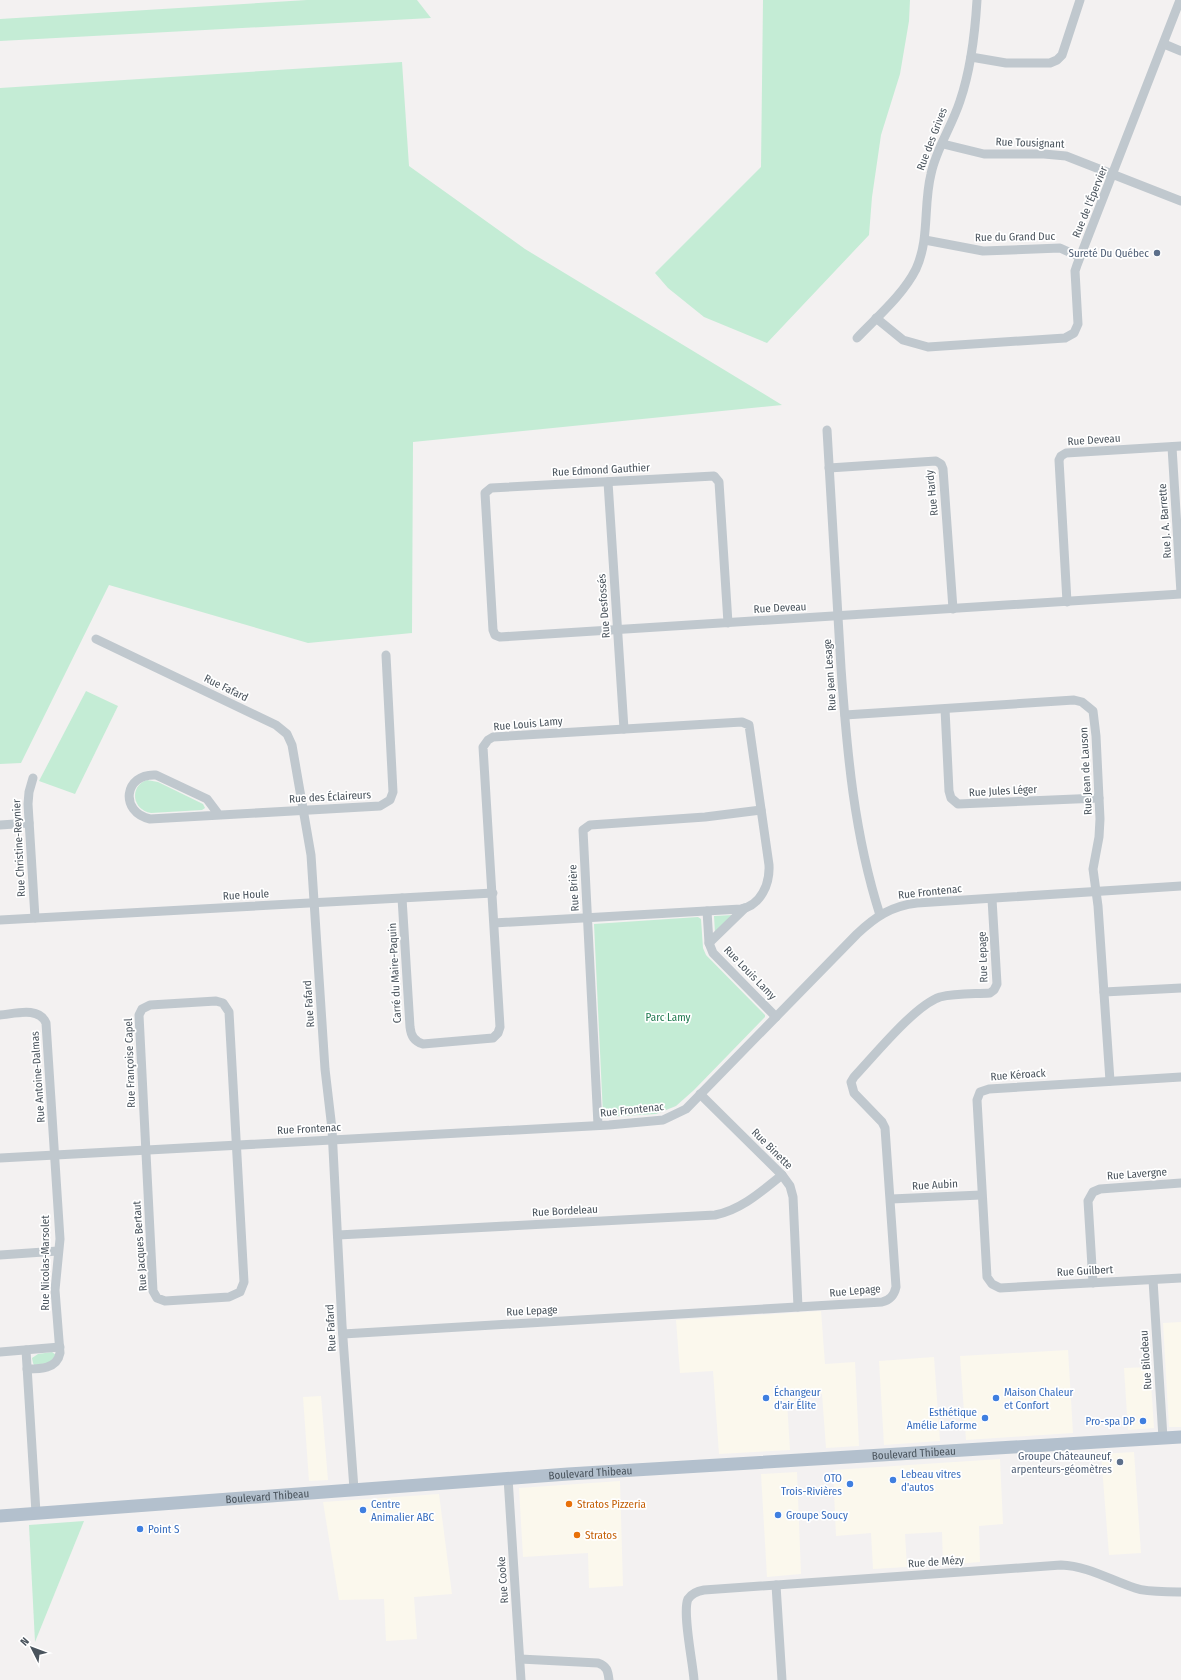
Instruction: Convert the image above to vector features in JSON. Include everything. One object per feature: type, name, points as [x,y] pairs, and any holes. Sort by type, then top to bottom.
[{"type":"main road","name":"Boulevard Thibeau","points":[[0,1516],[508,1478],[1181,1437]]},
{"type":"street","name":"Rue des Grives","points":[[857,338],[912,277],[919,260],[925,240],[929,180],[933,166],[960,101],[971,57],[977,0]]},
{"type":"street","points":[[971,57],[1006,63],[1054,62],[1062,55],[1080,0]]},
{"type":"street","name":"Rue de l'Épervier","points":[[876,318],[903,340],[928,346],[1065,338],[1074,333],[1078,324],[1075,271],[1180,0]]},
{"type":"street","points":[[1164,44],[1181,51]]},
{"type":"street","name":"Rue Tousignant","points":[[943,144],[984,154],[1062,155],[1181,201]]},
{"type":"street","name":"Rue du Grand Duc","points":[[925,240],[983,251],[1060,248],[1080,257]]},
{"type":"street","name":"Rue Jean Lesage","points":[[827,430],[847,757],[856,819],[867,872],[880,914]]},
{"type":"street","name":"Rue J. A. Barrette","points":[[1176,447],[1181,594]]},
{"type":"street","name":"Rue Deveau","points":[[1067,602],[1059,460],[1061,456],[1066,453],[1176,447]]},
{"type":"street","name":"Rue Hardy","points":[[829,468],[936,461],[941,464],[943,468],[953,609]]},
{"type":"street","name":"Rue Edmond Gauthier","points":[[495,635],[493,630],[485,500],[486,491],[491,488],[711,475],[716,477],[719,482],[728,623]]},
{"type":"street","name":"Rue Desfossés","points":[[608,482],[624,729]]},
{"type":"street","name":"Rue Deveau","points":[[495,635],[504,637],[617,631],[1181,594]]},
{"type":"street","name":"Rue Fafard","points":[[96,639],[269,722],[284,731],[289,737],[294,750],[311,855],[325,1069],[329,1092],[343,1334],[354,1489]]},
{"type":"street","name":"Rue des Éclaireurs","points":[[219,815],[207,799],[156,775],[148,774],[135,780],[129,793],[132,808],[142,817],[150,819],[380,806],[390,800],[393,792],[386,655]]},
{"type":"street","name":"Rue Jean de Lauson","points":[[845,716],[1074,700],[1082,702],[1091,708],[1094,716],[1100,829],[1092,869],[1098,906],[1110,1080]]},
{"type":"street","name":"Rue Jules Léger","points":[[945,709],[948,791],[951,798],[958,804],[1099,798]]},
{"type":"street","name":"Rue Louis Lamy","points":[[494,923],[483,747],[486,742],[493,738],[742,722],[747,723],[750,728],[769,872],[762,894],[753,904],[745,908],[709,943]]},
{"type":"street","name":"Rue Christine-Reynier","points":[[33,778],[29,792],[29,823],[35,918]]},
{"type":"street","name":"Rue Brière","points":[[598,1126],[583,833],[587,826],[705,817],[761,810]]},
{"type":"street","points":[[0,824],[29,823]]},
{"type":"street","name":"Rue Frontenac","points":[[0,1158],[598,1126],[649,1122],[666,1119],[682,1111],[700,1094],[857,934],[880,914],[893,908],[908,904],[1095,893],[1181,886]]},
{"type":"street","name":"Rue Houle","points":[[0,920],[492,893]]},
{"type":"street","name":"Carré du Maire-Paquin","points":[[402,898],[410,1027],[412,1037],[418,1043],[423,1044],[488,1039],[498,1033],[500,1027],[494,923]]},
{"type":"street","name":"Rue Lepage","points":[[343,1334],[882,1302],[892,1298],[896,1287],[891,1200],[884,1125],[854,1093],[851,1082],[854,1076],[912,1016],[926,1004],[945,996],[990,993],[994,990],[997,984],[992,898]]},
{"type":"street","points":[[494,923],[745,908]]},
{"type":"street","name":"Rue Louis Lamy","points":[[707,911],[709,943],[716,956],[776,1017]]},
{"type":"street","points":[[1104,992],[1181,988]]},
{"type":"street","name":"Rue Françoise Capel","points":[[145,1151],[138,1019],[140,1012],[150,1005],[216,1001],[223,1003],[229,1012],[236,1146]]},
{"type":"street","name":"Rue Antoine-Dalmas","points":[[0,1015],[35,1013],[40,1015],[45,1021],[55,1155]]},
{"type":"street","name":"Rue Kéroack","points":[[992,1284],[987,1277],[981,1195],[977,1100],[980,1092],[988,1088],[1181,1077]]},
{"type":"street","name":"Rue Binette","points":[[700,1094],[782,1175],[790,1186],[792,1196],[798,1307]]},
{"type":"street","name":"Rue Jacques Bertaut","points":[[145,1151],[154,1294],[157,1298],[165,1301],[229,1298],[240,1292],[244,1282],[236,1146]]},
{"type":"street","name":"Rue Nicolas-Marsolet","points":[[27,1369],[46,1368],[55,1364],[59,1358],[60,1347],[55,1290],[60,1239],[55,1155]]},
{"type":"street","name":"Rue Bordeleau","points":[[338,1235],[715,1215],[738,1207],[782,1175]]},
{"type":"street","name":"Rue Lavergne","points":[[1093,1283],[1088,1201],[1091,1193],[1100,1188],[1181,1183]]},
{"type":"street","name":"Rue Aubin","points":[[891,1200],[981,1195]]},
{"type":"street","points":[[0,1255],[58,1251]]},
{"type":"street","name":"Rue Guilbert","points":[[992,1284],[1000,1288],[1181,1278]]},
{"type":"street","name":"Rue Bilodeau","points":[[1153,1280],[1163,1438]]},
{"type":"street","points":[[0,1352],[60,1347]]},
{"type":"street","points":[[26,1350],[36,1513]]},
{"type":"street","name":"Rue Cooke","points":[[508,1478],[521,1680]]},
{"type":"street","name":"Rue de Mézy","points":[[694,1680],[686,1610],[690,1597],[704,1590],[1061,1565],[1088,1569],[1140,1589],[1181,1592]]},
{"type":"street","points":[[776,1585],[782,1680]]},
{"type":"street","points":[[520,1659],[598,1663],[605,1666],[607,1669],[609,1680]]},
{"type":"shaded area","points":[[821,1311],[825,1364],[855,1362],[859,1446],[826,1448],[822,1394],[794,1395],[794,1401],[787,1402],[790,1450],[719,1454],[713,1371],[680,1373],[676,1320]]},
{"type":"shaded area","points":[[1181,1322],[1181,1427],[1169,1427],[1163,1323]]},
{"type":"shaded area","points":[[1068,1350],[1073,1433],[966,1440],[960,1356]]},
{"type":"shaded area","points":[[934,1357],[940,1441],[884,1445],[879,1361]]},
{"type":"shaded area","points":[[1150,1367],[1154,1428],[1128,1430],[1124,1368]]},
{"type":"shaded area","points":[[321,1396],[328,1480],[309,1481],[303,1397]]},
{"type":"shaded area","points":[[1134,1452],[1141,1553],[1109,1555],[1101,1454]]},
{"type":"shaded area","points":[[1000,1459],[1003,1524],[979,1526],[980,1562],[943,1565],[942,1532],[905,1534],[907,1567],[873,1569],[871,1533],[836,1536],[833,1470]]},
{"type":"shaded area","points":[[797,1472],[801,1574],[767,1577],[761,1474]]},
{"type":"shaded area","points":[[620,1481],[623,1586],[589,1588],[588,1553],[523,1557],[519,1488]]},
{"type":"shaded area","points":[[439,1494],[452,1594],[414,1597],[417,1639],[386,1641],[384,1599],[339,1600],[323,1502]]},
{"type":"green space","points":[[307,0],[417,0],[431,18],[0,41],[0,19]]},
{"type":"green space","points":[[763,0],[910,0],[909,21],[900,74],[881,135],[872,197],[869,235],[767,343],[704,317],[668,288],[655,273],[761,167]]},
{"type":"green space","points":[[402,62],[409,166],[525,249],[782,405],[413,442],[412,633],[308,643],[109,585],[21,763],[0,764],[0,88]]},
{"type":"green space","points":[[86,691],[118,706],[75,794],[39,781]]},
{"type":"green space","points":[[147,780],[158,782],[203,804],[205,808],[202,810],[151,813],[145,811],[137,803],[135,792],[141,783]]},
{"type":"green space","points":[[733,915],[715,933],[714,916]]},
{"type":"green space","name":"Parc Lamy","points":[[698,917],[701,919],[703,948],[706,955],[765,1015],[765,1017],[694,1090],[676,1106],[656,1114],[605,1117],[603,1115],[594,924]]},
{"type":"green space","points":[[52,1352],[56,1355],[49,1363],[34,1365],[32,1358],[38,1354]]},
{"type":"green space","points":[[84,1521],[35,1642],[29,1525]]},
{"type":"place","name":"Sureté Du Québec","points":[[1157,253]]},
{"type":"place","name":"Échangeur d'air Élite","points":[[766,1398]]},
{"type":"place","name":"Maison Chaleur et Confort","points":[[996,1398]]},
{"type":"place","name":"Esthétique Amélie Laforme","points":[[985,1418]]},
{"type":"place","name":"Pro-spa DP","points":[[1143,1421]]},
{"type":"place","name":"Groupe Châteauneuf, arpenteurs-géomètres","points":[[1120,1462]]},
{"type":"place","name":"Lebeau vitres d'autos","points":[[893,1480]]},
{"type":"place","name":"OTO Trois-Rivières","points":[[850,1484]]},
{"type":"place","name":"Stratos Pizzeria","points":[[569,1504]]},
{"type":"place","name":"Centre Animalier ABC","points":[[363,1510]]},
{"type":"place","name":"Groupe Soucy","points":[[778,1515]]},
{"type":"place","name":"Point S","points":[[140,1529]]},
{"type":"place","name":"Stratos","points":[[577,1535]]}]
